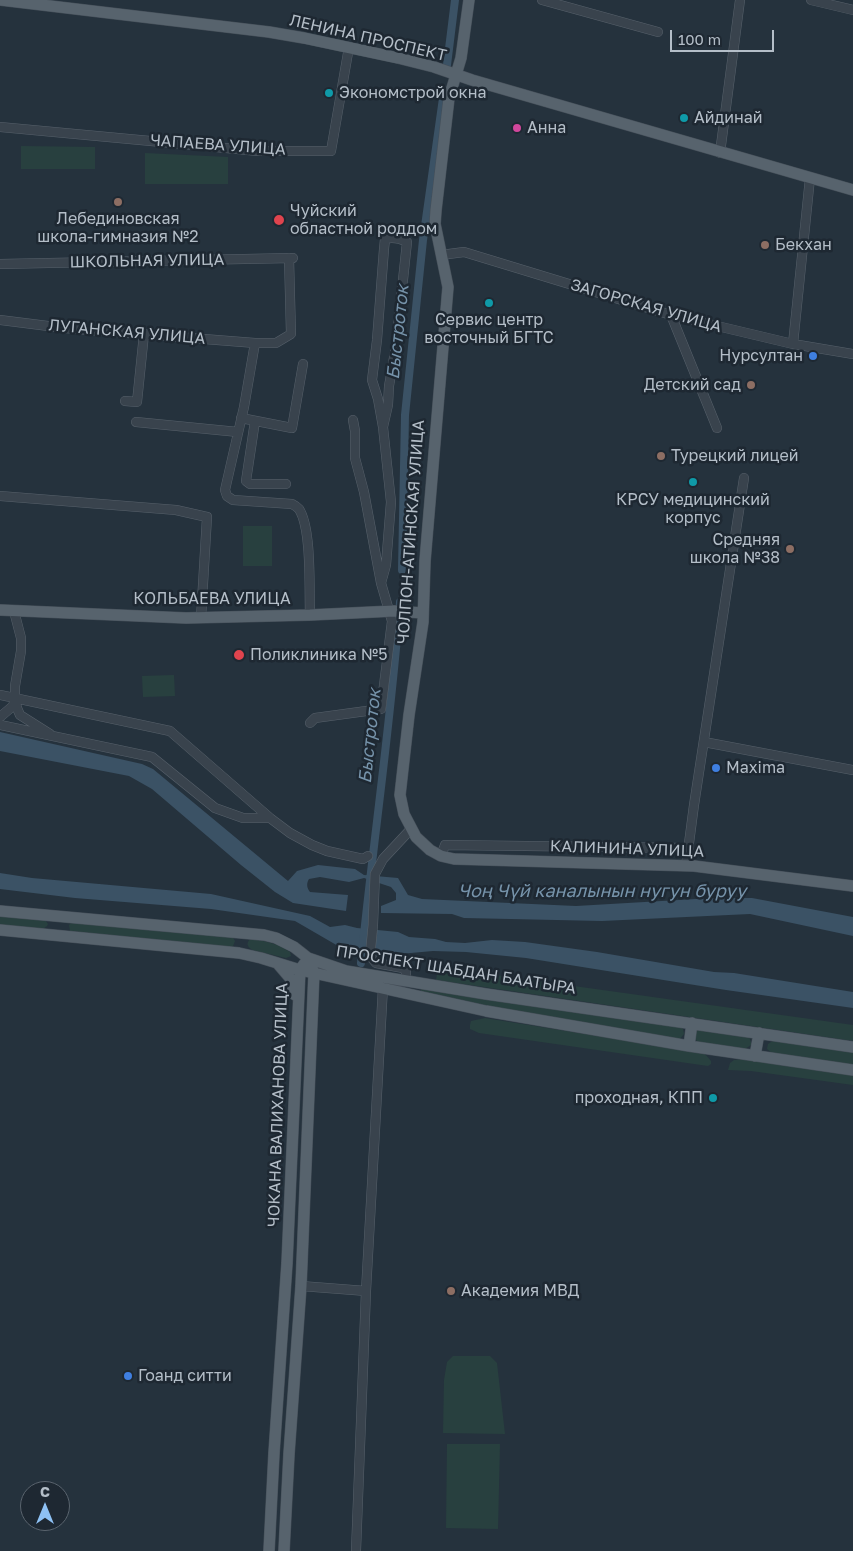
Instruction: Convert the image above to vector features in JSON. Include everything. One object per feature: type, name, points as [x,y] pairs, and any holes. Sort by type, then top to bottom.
[{"type":"main road","name":"ЛЕНИНА ПРОСПЕКТ","points":[[0,0],[269,32],[350,46],[434,67],[457,76],[721,147],[810,178],[853,190]]},
{"type":"main road","points":[[457,76],[462,58],[469,0]]},
{"type":"main road","name":"ЧОЛПОН-АТИНСКАЯ УЛИЦА","points":[[411,829],[402,806],[400,784],[423,613],[425,554],[448,287],[435,224],[436,210],[449,98],[457,76]]},
{"type":"main road","name":"КОЛЬБАЕВА УЛИЦА","points":[[0,610],[200,618],[392,611],[423,613]]},
{"type":"main road","name":"КАЛИНИНА УЛИЦА","points":[[411,829],[423,845],[440,856],[466,861],[686,866],[853,886]]},
{"type":"main road","name":"ПРОСПЕКТ ШАБДАН БААТЫРА","points":[[0,911],[264,935],[276,938],[294,947],[308,958],[346,971],[406,982],[853,1047]]},
{"type":"main road","points":[[55,936],[57,916]]},
{"type":"main road","name":"ПРОСПЕКТ ШАБДАН БААТЫРА","points":[[0,930],[239,954],[300,970],[486,1010],[689,1046],[853,1070]]},
{"type":"main road","points":[[239,954],[241,932]]},
{"type":"main road","points":[[277,963],[286,963],[293,959],[294,947]]},
{"type":"main road","name":"ЧОКАНА ВАЛИХАНОВА УЛИЦА","points":[[269,1551],[287,1262],[300,970],[308,958]]},
{"type":"main road","name":"ЧОКАНА ВАЛИХАНОВА УЛИЦА","points":[[284,1551],[301,1286],[314,972],[308,958]]},
{"type":"main road","points":[[277,963],[290,978],[298,1007]]},
{"type":"main road","points":[[312,1009],[320,989],[329,980],[336,977]]},
{"type":"main road","points":[[689,1046],[692,1023]]},
{"type":"main road","points":[[755,1056],[759,1033]]},
{"type":"street","points":[[542,0],[658,32]]},
{"type":"street","points":[[721,147],[740,0]]},
{"type":"street","points":[[811,0],[853,10]]},
{"type":"street","name":"ЧАПАЕВА УЛИЦА","points":[[0,127],[258,151],[330,151],[350,46]]},
{"type":"street","points":[[793,344],[810,178]]},
{"type":"street","points":[[381,583],[386,565],[391,502],[383,427],[372,380],[385,239],[388,238],[407,242],[396,346],[383,427]]},
{"type":"street","name":"ЗАГОРСКАЯ УЛИЦА","points":[[441,255],[464,252],[670,314],[793,344],[853,354]]},
{"type":"street","name":"ШКОЛЬНАЯ УЛИЦА","points":[[0,264],[291,258]]},
{"type":"street","name":"ЛУГАНСКАЯ УЛИЦА","points":[[0,320],[64,328],[255,343],[276,342],[291,334],[291,258]]},
{"type":"street","points":[[670,314],[717,428]]},
{"type":"street","points":[[125,401],[137,402],[144,334]]},
{"type":"street","points":[[255,343],[226,490],[227,496],[233,500],[292,504],[298,509],[306,530],[308,544],[310,615]]},
{"type":"street","points":[[241,418],[292,428],[303,364]]},
{"type":"street","points":[[310,723],[315,718],[381,709],[392,611],[381,583],[356,458],[353,420]]},
{"type":"street","points":[[255,421],[246,481],[250,484],[286,484]]},
{"type":"street","points":[[136,422],[238,432]]},
{"type":"street","points":[[686,866],[744,478]]},
{"type":"street","points":[[0,496],[176,510],[207,517],[200,618]]},
{"type":"street","points":[[14,611],[21,638],[21,651],[15,686],[17,708],[20,715],[56,738]]},
{"type":"street","points":[[0,696],[170,731],[270,818],[290,833],[319,848],[363,859],[368,856]]},
{"type":"street","points":[[0,717],[13,706],[15,699]]},
{"type":"street","points":[[0,725],[152,757],[216,808],[243,818],[270,818]]},
{"type":"street","points":[[704,742],[853,770]]},
{"type":"street","points":[[406,982],[406,971],[403,968],[376,963],[370,956],[375,874],[383,859],[411,829]]},
{"type":"street","points":[[440,856],[445,845],[689,848]]},
{"type":"street","points":[[356,1551],[366,1291],[382,987]]},
{"type":"street","points":[[301,1286],[366,1291]]},
{"type":"green space","points":[[21,146],[95,147],[95,169],[21,169]]},
{"type":"green space","points":[[145,153],[228,157],[228,184],[145,184]]},
{"type":"green space","points":[[243,526],[272,526],[272,566],[243,566]]},
{"type":"green space","points":[[174,675],[175,696],[143,697],[142,676]]},
{"type":"green space","points":[[0,915],[45,920],[48,924],[43,929],[0,926]]},
{"type":"green space","points":[[72,922],[232,936],[235,941],[233,946],[230,947],[70,931],[69,925]]},
{"type":"green space","points":[[253,938],[278,945],[290,952],[291,956],[286,958],[252,950],[248,944],[250,939]]},
{"type":"green space","points":[[438,967],[853,1025],[853,1041],[436,980]]},
{"type":"green space","points":[[421,988],[680,1026],[684,1034],[679,1040],[525,1014],[421,991]]},
{"type":"green space","points":[[485,1018],[704,1053],[711,1061],[711,1064],[708,1066],[479,1033],[470,1029],[471,1021]]},
{"type":"green space","points":[[698,1029],[749,1037],[751,1045],[745,1049],[698,1043],[695,1038]]},
{"type":"green space","points":[[774,1040],[853,1052],[853,1065],[772,1053],[767,1049],[768,1044]]},
{"type":"green space","points":[[743,1059],[853,1075],[853,1085],[751,1071],[728,1070],[730,1063],[734,1060]]},
{"type":"green space","points":[[453,1356],[490,1356],[497,1363],[505,1434],[443,1433],[444,1380],[447,1362]]},
{"type":"green space","points":[[447,1444],[500,1444],[498,1529],[446,1528]]},
{"type":"water","points":[[0,732],[142,764],[153,769],[288,881],[297,871],[318,865],[355,869],[364,875],[398,878],[408,895],[422,899],[576,906],[713,898],[752,898],[853,917],[853,936],[750,914],[602,921],[464,918],[452,914],[381,913],[381,906],[396,900],[396,893],[391,887],[364,878],[349,882],[320,877],[309,879],[307,886],[310,892],[348,895],[346,911],[293,903],[275,892],[241,865],[152,789],[129,776],[0,751]]},
{"type":"water","points":[[0,873],[32,878],[211,894],[310,916],[330,927],[345,925],[398,932],[409,937],[446,942],[465,943],[492,940],[525,942],[714,972],[734,973],[853,992],[853,1008],[526,958],[433,951],[377,956],[345,950],[295,921],[211,909],[75,898],[0,889]]},
{"type":"waterway","name":"Быстроток","points":[[447,65],[455,0]]},
{"type":"waterway","name":"Быстроток","points":[[402,570],[405,415],[423,240],[443,98]]},
{"type":"waterway","name":"Быстроток","points":[[361,963],[392,692],[400,602]]},
{"type":"waterway","name":"Чоң Чүй каналынын нугун буруу","points":[[366,877],[370,873]]},
{"type":"place","name":"Экономстрой окна","points":[[329,93]]},
{"type":"place","name":"Айдинай","points":[[684,118]]},
{"type":"place","name":"Анна","points":[[517,128]]},
{"type":"place","name":"Лебединовская школа-гимназия №2","points":[[118,202]]},
{"type":"place","name":"Чуйский областной роддом","points":[[279,220]]},
{"type":"place","name":"Бекхан","points":[[765,245]]},
{"type":"place","name":"Сервис центр восточный БГТС","points":[[489,303]]},
{"type":"place","name":"Нурсултан","points":[[813,356]]},
{"type":"place","name":"Детский сад","points":[[751,385]]},
{"type":"place","name":"Турецкий лицей","points":[[661,456]]},
{"type":"place","name":"КРСУ медицинский корпус","points":[[693,482]]},
{"type":"place","name":"Средняя школа №38","points":[[790,549]]},
{"type":"place","name":"Поликлиника №5","points":[[239,655]]},
{"type":"place","name":"Maxima","points":[[716,768]]},
{"type":"place","name":"проходная, КПП","points":[[713,1098]]},
{"type":"place","name":"Академия МВД","points":[[451,1291]]},
{"type":"place","name":"Гоанд ситти","points":[[128,1376]]}]
